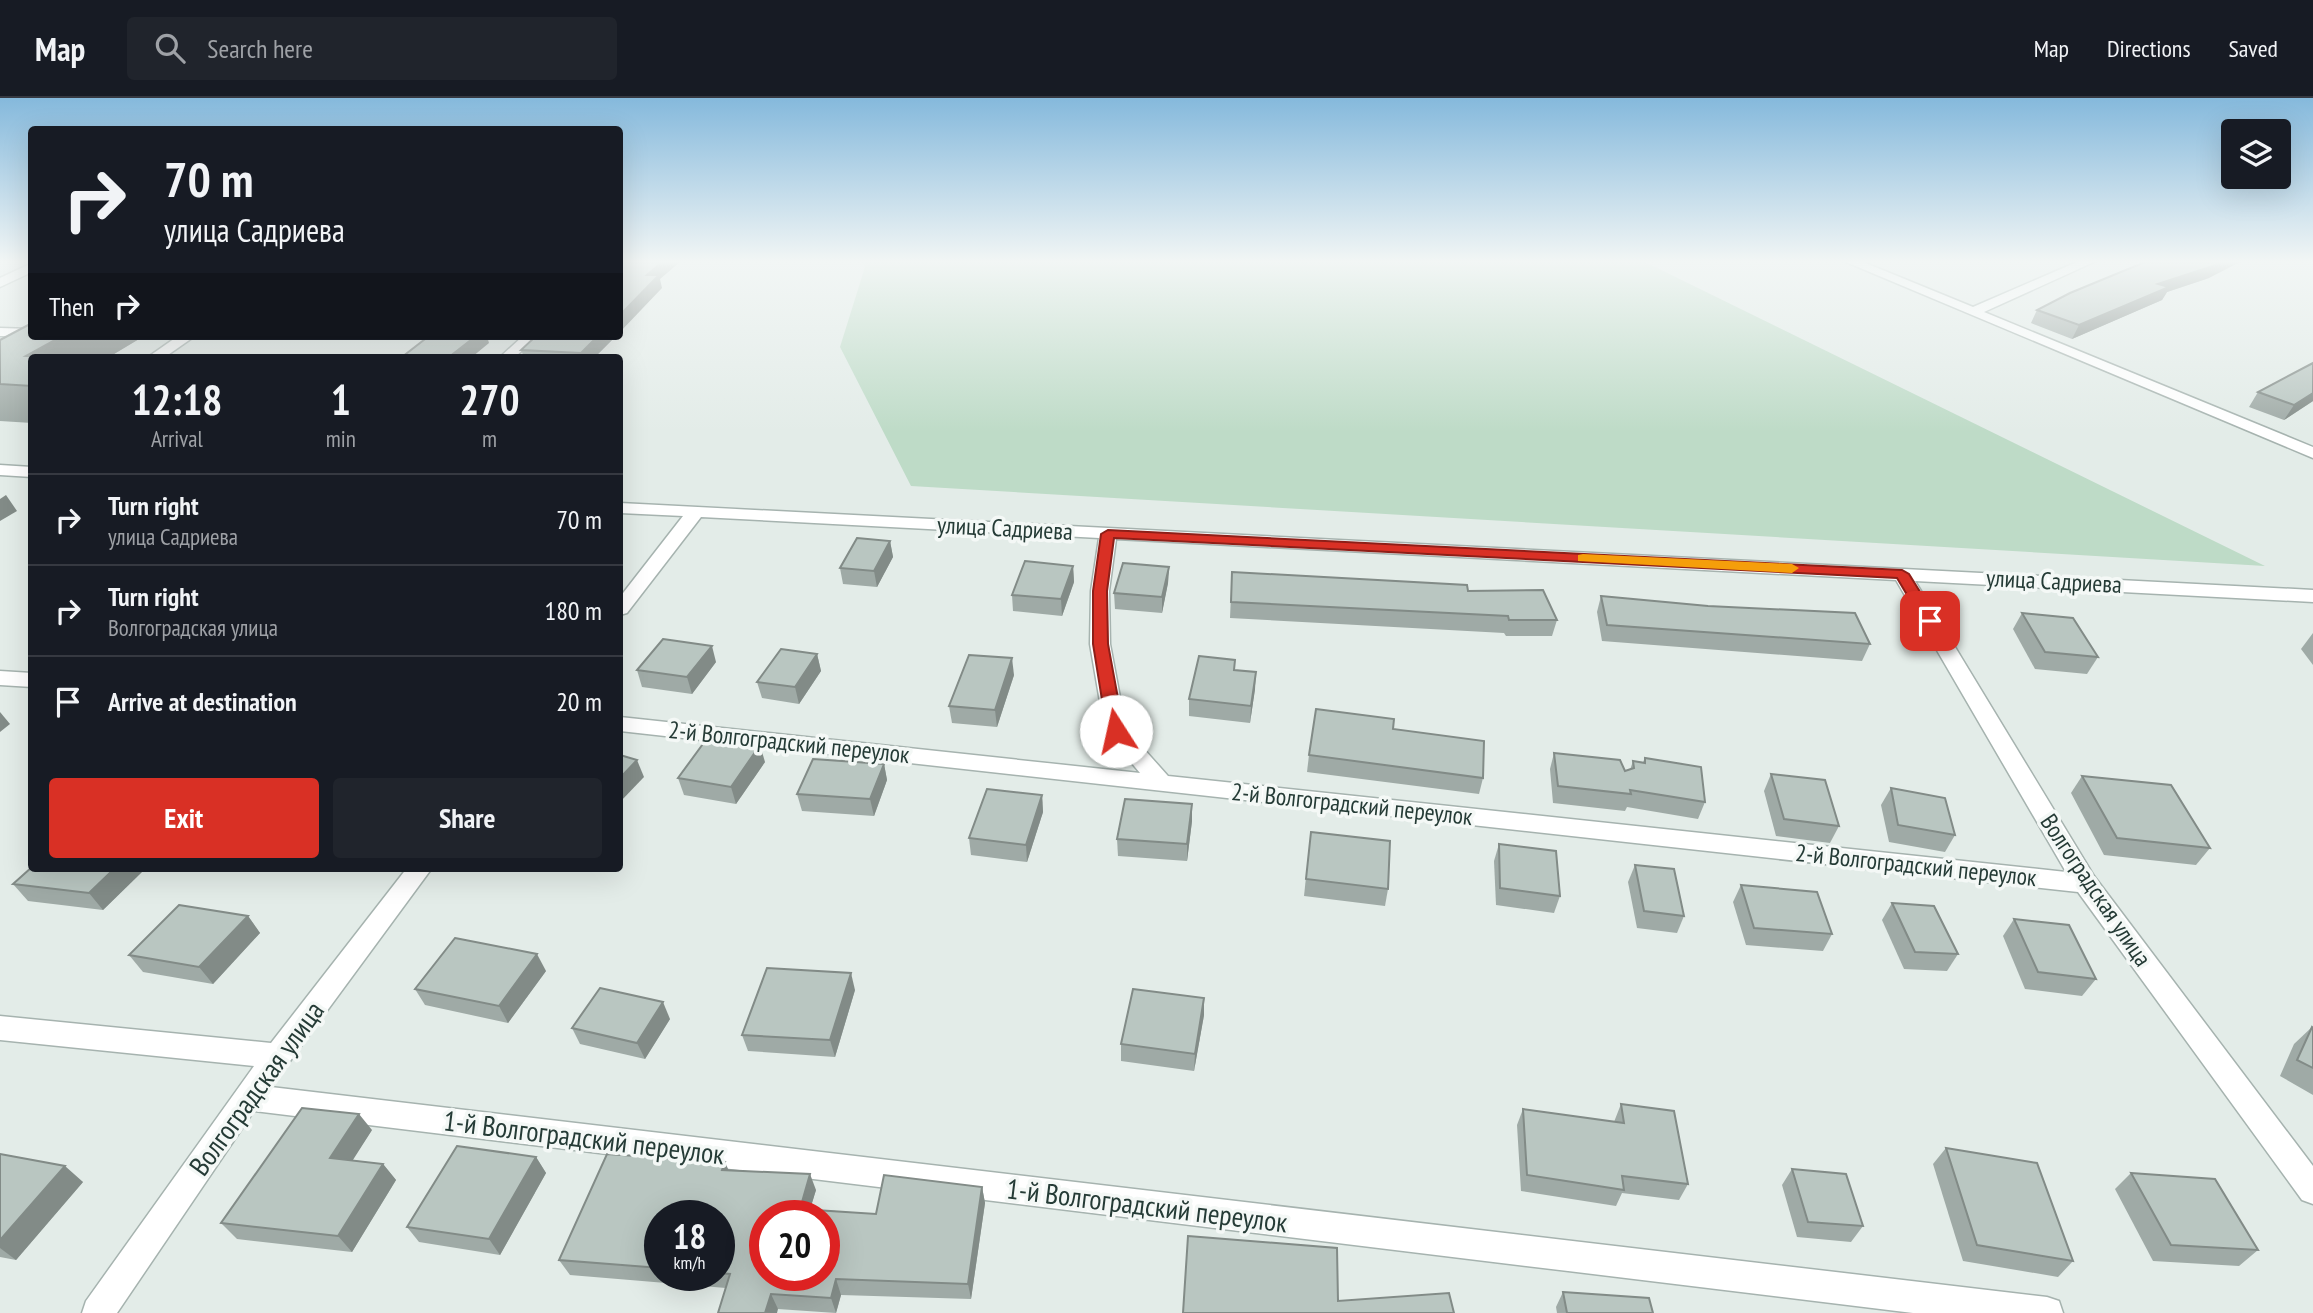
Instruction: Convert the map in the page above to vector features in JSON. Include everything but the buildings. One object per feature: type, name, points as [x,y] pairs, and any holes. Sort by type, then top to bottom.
[{"type":"street","points":[[1989,319],[2313,453]]},
{"type":"street","points":[[0,332],[28,335]]},
{"type":"street","points":[[10,347],[28,337]]},
{"type":"street","points":[[160,354],[182,340]]},
{"type":"street","points":[[510,354],[526,340]]},
{"type":"street","points":[[0,470],[28,472]]},
{"type":"street","name":"улица Садриева","points":[[623,508],[2313,596]]},
{"type":"street","points":[[623,605],[695,513]]},
{"type":"street","points":[[1108,534],[1100,591],[1100,644],[1116,731],[1162,783]]},
{"type":"street","name":"Волгоградская улица","points":[[1902,574],[2085,883],[2313,1190]]},
{"type":"street","points":[[0,678],[28,680]]},
{"type":"street","name":"2-й Волгоградский переулок","points":[[623,724],[2085,883]]},
{"type":"street","name":"Волгоградская улица","points":[[98,1313],[247,1097],[417,872]]},
{"type":"street","points":[[0,1028],[278,1056]]},
{"type":"street","name":"1-й Волгоградский переулок","points":[[247,1097],[2047,1313]]},
{"type":"green space","points":[[849,319],[1761,319],[2265,566],[911,486],[840,347]]},
{"type":"slow traffic","points":[[1583,558],[1792,568]]},
{"type":"route","points":[[1116,731],[1100,644],[1100,591],[1108,534],[1902,574],[1930,621]]}]
